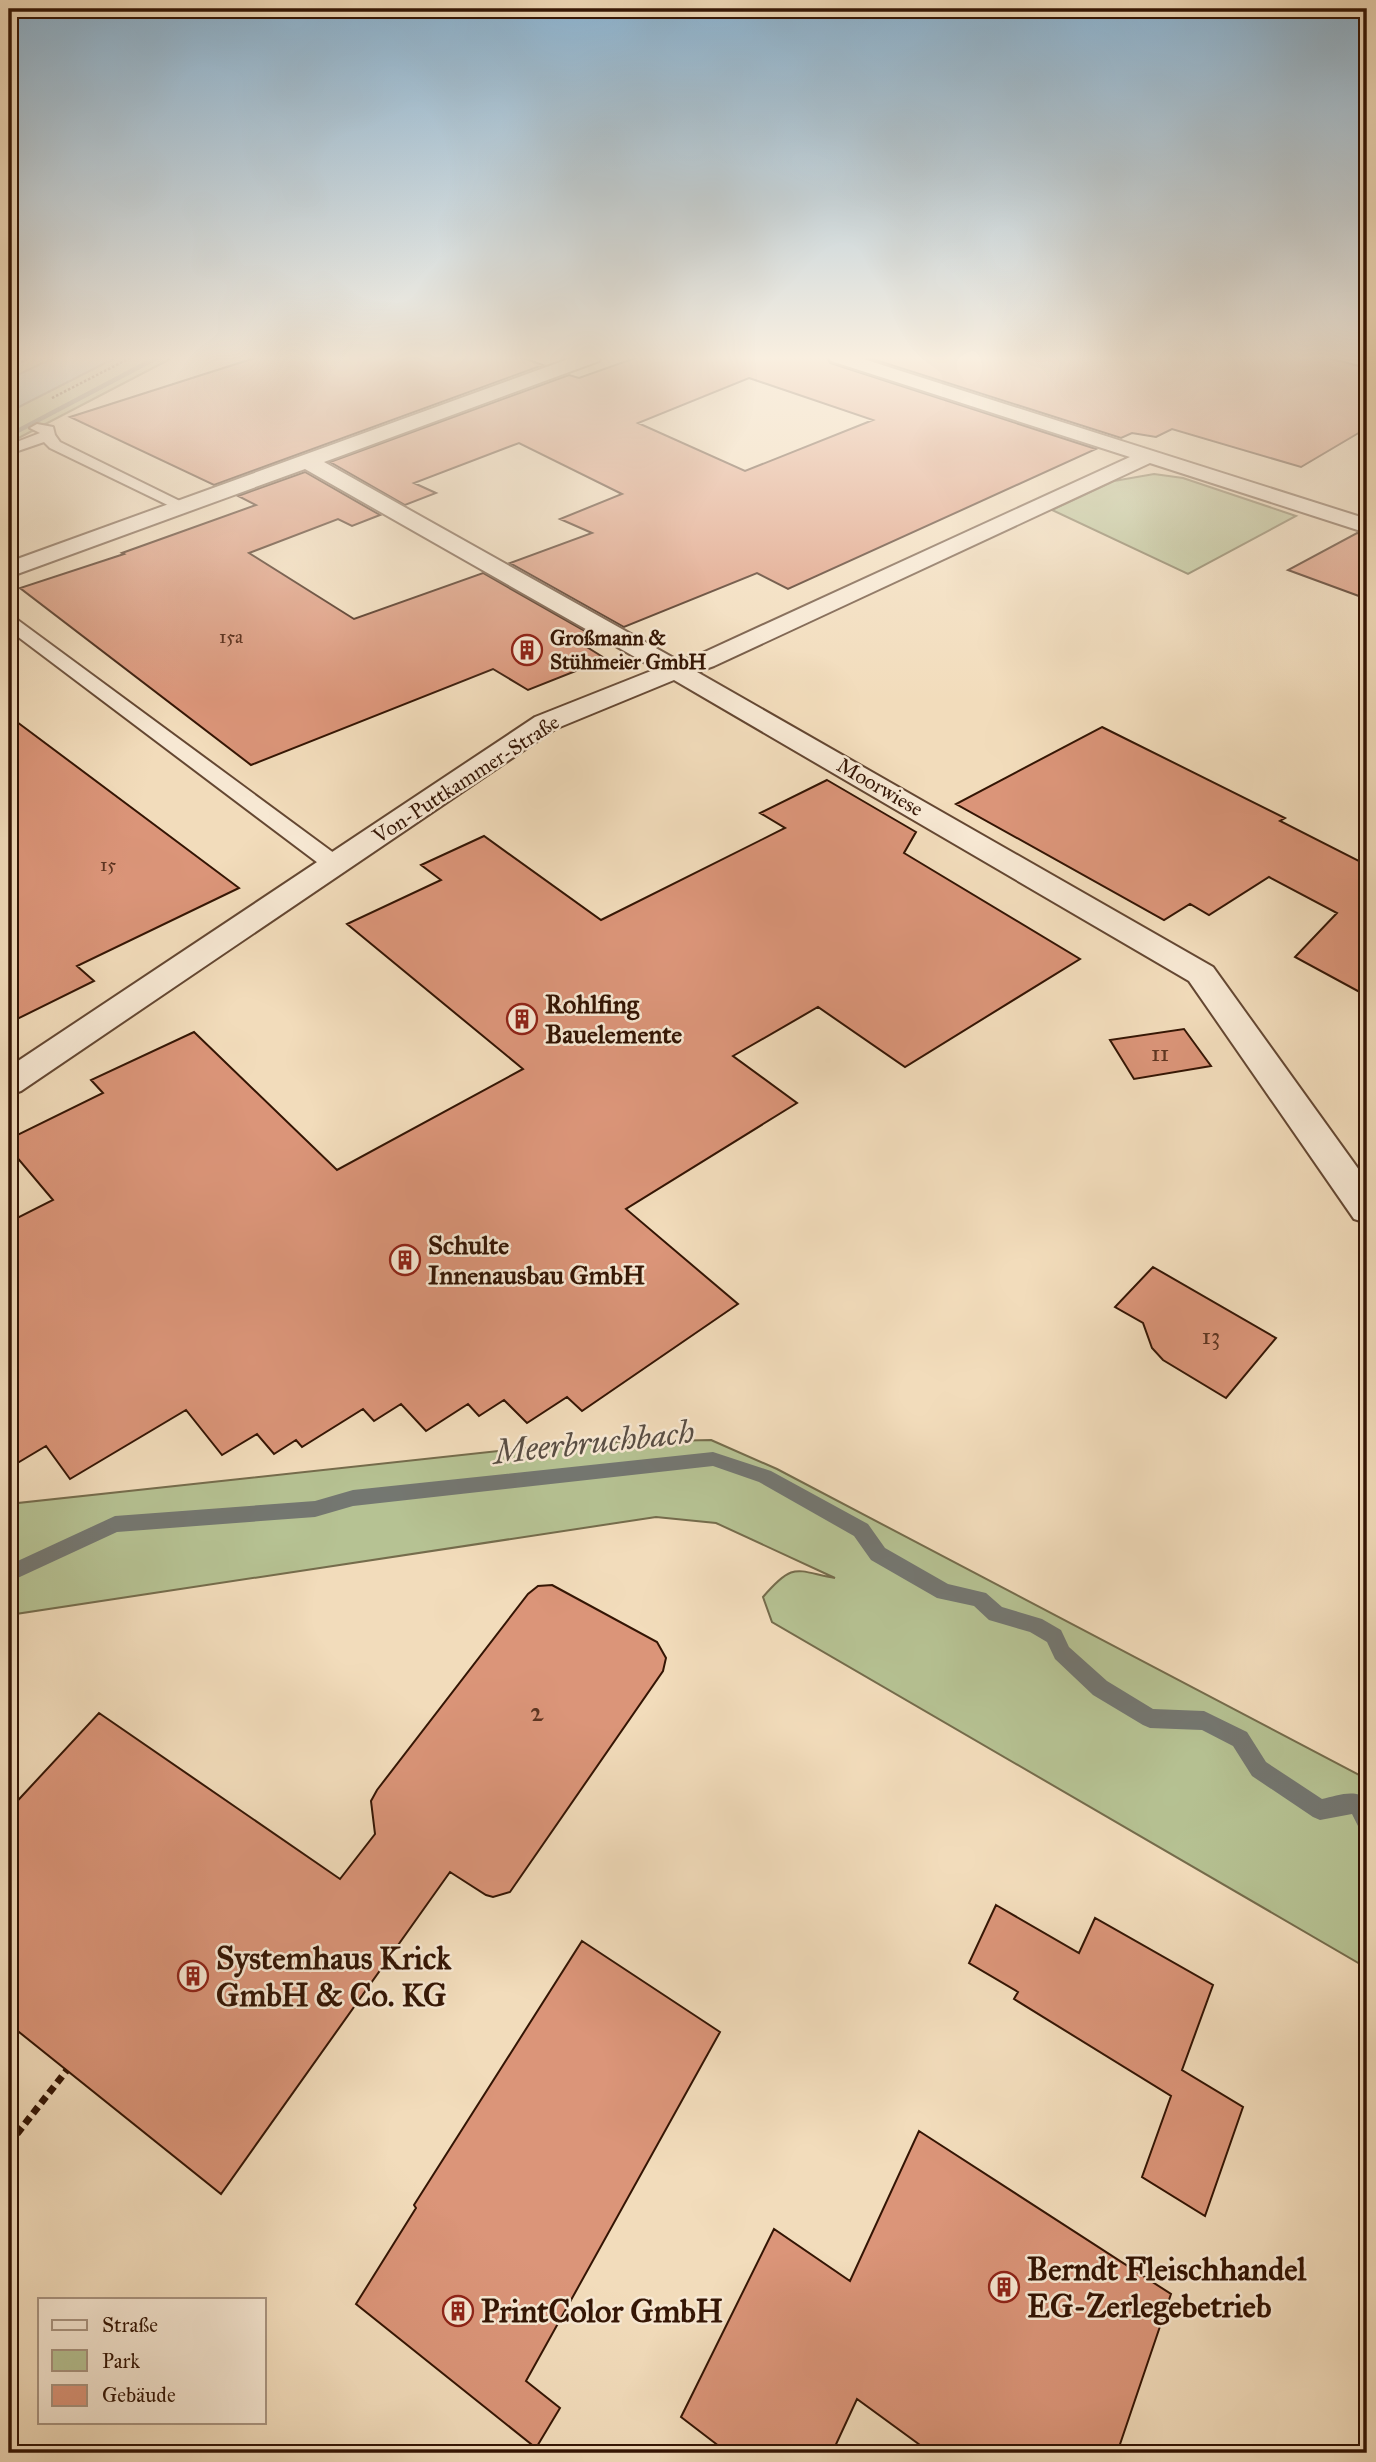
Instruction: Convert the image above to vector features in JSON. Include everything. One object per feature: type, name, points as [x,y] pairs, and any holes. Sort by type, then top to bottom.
[{"type":"street","points":[[9,569],[277,472]]},
{"type":"street","name":"Moorwiese","points":[[325,472],[676,670],[1201,974],[1367,1209]]},
{"type":"street","name":"Von-Puttkammer-Straße","points":[[9,1083],[545,723],[705,661],[1114,472]]},
{"type":"street","points":[[1202,472],[1367,526]]},
{"type":"lane","points":[[111,472],[184,507]]},
{"type":"lane","points":[[9,622],[334,864]]},
{"type":"path","points":[[9,2144],[67,2070]]},
{"type":"green space","points":[[1154,474],[1183,478],[1296,516],[1188,574],[1052,510],[1114,481]]},
{"type":"green space","points":[[711,1440],[777,1469],[1367,1779],[1367,1968],[772,1622],[763,1597],[789,1573],[803,1571],[835,1578],[716,1523],[656,1517],[9,1615],[9,1504],[572,1443]]},
{"type":"building","points":[[186,472],[250,472],[214,485]]},
{"type":"building","points":[[305,472],[380,515],[352,526],[338,519],[249,553],[354,619],[483,573],[597,638],[582,644],[606,659],[528,690],[493,669],[251,765],[20,588],[124,554],[122,553],[256,505],[238,496]]},
{"type":"building","points":[[347,472],[443,472],[414,483],[436,493],[405,505]]},
{"type":"building","points":[[577,472],[1046,472],[788,589],[757,573],[624,627],[510,563],[592,533],[560,519],[622,494]]},
{"type":"building","points":[[1357,533],[1367,535],[1367,599],[1288,570]]},
{"type":"building","points":[[9,716],[239,888],[77,966],[94,981],[9,1023]]},
{"type":"building","points":[[1102,727],[1285,818],[1280,821],[1367,865],[1367,996],[1295,957],[1337,913],[1269,877],[1209,915],[1190,904],[1164,920],[956,804]]},
{"type":"building","points":[[827,780],[916,832],[904,853],[1080,959],[905,1067],[818,1007],[733,1056],[797,1103],[626,1209],[738,1304],[582,1411],[567,1397],[527,1423],[504,1400],[479,1416],[468,1404],[426,1431],[401,1404],[374,1421],[363,1409],[302,1447],[296,1440],[274,1454],[257,1434],[222,1455],[186,1410],[70,1479],[46,1446],[9,1468],[9,1222],[53,1200],[9,1148],[9,1139],[103,1093],[91,1080],[194,1032],[337,1170],[523,1069],[347,924],[441,880],[421,865],[484,836],[601,920],[785,828],[760,813]]},
{"type":"building","points":[[1184,1029],[1211,1066],[1134,1079],[1110,1040]]},
{"type":"building","points":[[1153,1267],[1276,1338],[1226,1398],[1163,1360],[1152,1348],[1143,1323],[1115,1307]]},
{"type":"building","name":"Systemhaus Krick GmbH & Co. KG","points":[[552,1585],[657,1642],[666,1658],[663,1671],[510,1892],[493,1897],[486,1895],[450,1872],[221,2194],[9,2024],[9,1810],[99,1713],[340,1879],[375,1834],[371,1801],[377,1790],[528,1594],[538,1586]]},
{"type":"building","points":[[996,1905],[1079,1953],[1095,1918],[1213,1985],[1182,2070],[1243,2107],[1205,2216],[1142,2177],[1171,2096],[1014,1999],[1018,1992],[969,1963]]},
{"type":"building","points":[[582,1941],[720,2032],[526,2381],[560,2408],[536,2448],[356,2304],[416,2208],[414,2205]]},
{"type":"building","name":"Berndt Fleischhandel EG-Zerlegebetrieb","points":[[919,2131],[1171,2294],[1117,2453],[931,2453],[857,2399],[832,2453],[728,2453],[681,2417],[774,2229],[850,2281]]},
{"type":"waterway","name":"Meerbruchbach","points":[[9,1574],[115,1524],[315,1509],[353,1498],[713,1459],[765,1476],[861,1530],[878,1554],[944,1592],[979,1599],[996,1614],[1035,1625],[1054,1636],[1062,1653],[1100,1688],[1150,1718],[1204,1721],[1240,1739],[1259,1769],[1320,1810],[1356,1803],[1365,1813],[1367,1821]]},
{"type":"place","name":"Großmann & Stühmeier GmbH","points":[[527,650]]},
{"type":"place","name":"Rohlfing Bauelemente","points":[[522,1019]]},
{"type":"place","name":"Schulte Innenausbau GmbH","points":[[405,1260]]},
{"type":"place","name":"Systemhaus Krick GmbH & Co. KG","points":[[193,1976]]},
{"type":"place","name":"Berndt Fleischhandel EG-Zerlegebetrieb","points":[[1004,2287]]},
{"type":"place","name":"PrintColor GmbH","points":[[458,2311]]}]
